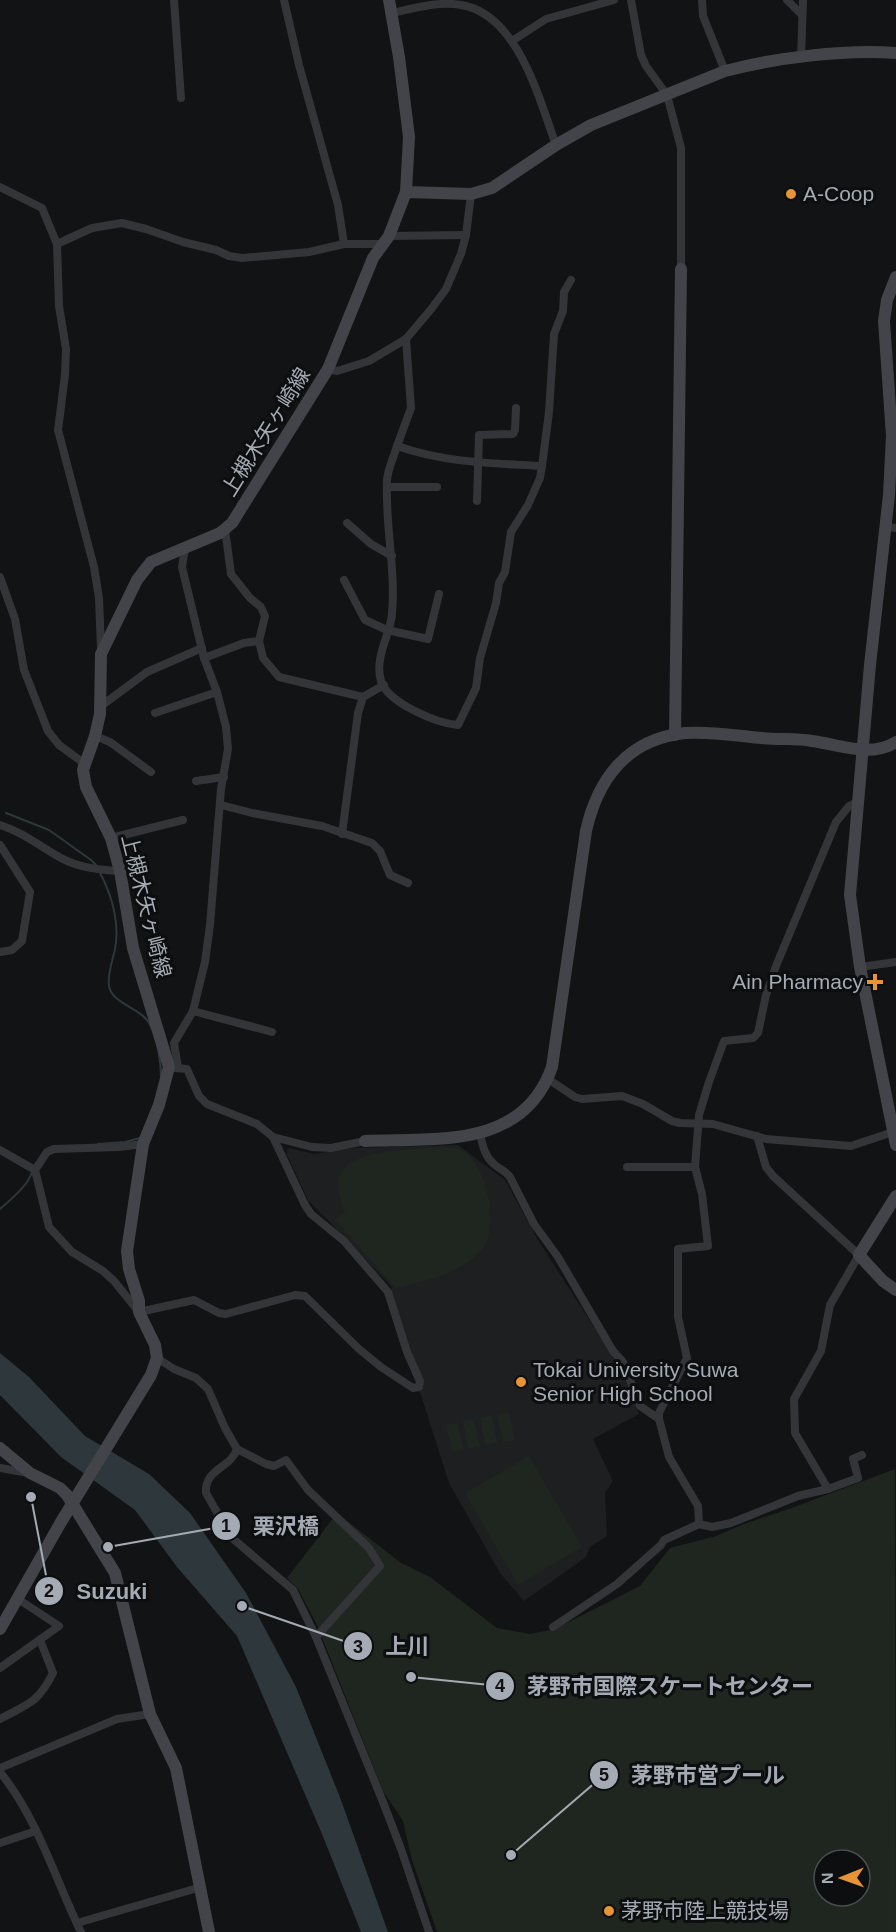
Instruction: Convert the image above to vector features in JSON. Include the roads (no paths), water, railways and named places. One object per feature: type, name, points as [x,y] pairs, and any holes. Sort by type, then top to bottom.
[{"type":"main road","name":"上槻木矢ヶ崎線","points":[[173,1067],[133,948],[115,871],[111,838],[86,787],[83,770],[95,736],[101,706],[101,654],[137,580],[150,562],[185,548],[232,523],[328,369],[373,258],[387,240],[406,192],[409,137],[389,0]]},
{"type":"main road","points":[[406,192],[471,194],[492,188],[556,145],[591,125],[725,71],[744,66],[837,54],[896,53]]},
{"type":"main road","points":[[675,735],[681,269]]},
{"type":"main road","points":[[896,277],[887,300],[884,321],[894,429],[891,527],[870,665],[850,896],[860,967],[894,1124],[896,1145]]},
{"type":"main road","points":[[365,1141],[454,1138],[480,1134],[511,1121],[534,1100],[548,1079],[555,1049],[586,831],[593,806],[604,782],[615,766],[643,745],[675,735],[708,733],[810,741],[863,750],[886,748],[896,742]]},
{"type":"main road","points":[[0,1629],[151,1375],[157,1358],[155,1345],[139,1312],[139,1301],[129,1269],[127,1251],[143,1144],[173,1067]]},
{"type":"main road","points":[[896,1196],[859,1255],[883,1281],[896,1290]]},
{"type":"main road","points":[[0,1448],[30,1473],[60,1488],[67,1495],[115,1573],[150,1714],[176,1768],[209,1932]]},
{"type":"street","points":[[174,0],[181,98]]},
{"type":"street","points":[[284,0],[298,65],[338,205],[344,244]]},
{"type":"street","points":[[512,41],[546,18],[614,0]]},
{"type":"street","points":[[631,0],[641,55],[646,66],[667,95],[681,148],[681,269]]},
{"type":"street","points":[[702,0],[703,16],[725,71]]},
{"type":"street","points":[[787,0],[802,15]]},
{"type":"street","points":[[801,58],[803,0]]},
{"type":"street","points":[[392,13],[429,5],[460,5],[481,11],[512,41],[527,67],[556,145]]},
{"type":"street","points":[[0,188],[42,208],[57,244],[59,306],[66,349],[58,430],[94,567],[102,634],[101,654]]},
{"type":"street","points":[[328,369],[337,371],[369,361],[406,339],[446,289],[461,254],[466,235],[471,194]]},
{"type":"street","points":[[57,244],[92,228],[122,223],[216,250],[229,256],[243,258],[309,252],[344,244],[466,235]]},
{"type":"street","points":[[406,339],[411,408],[387,479],[394,591],[391,619],[380,669],[381,682],[390,693],[431,719],[458,725],[476,688],[480,658],[496,603],[499,583],[505,572],[511,532],[528,505],[540,478],[549,412],[554,334],[563,311],[564,292],[571,280]]},
{"type":"street","points":[[477,501],[479,435],[513,435],[516,408]]},
{"type":"street","points":[[397,446],[426,456],[542,466]]},
{"type":"street","points":[[387,487],[437,487]]},
{"type":"street","points":[[347,523],[371,544],[392,556]]},
{"type":"street","points":[[225,528],[231,574],[250,598],[261,606],[265,616],[259,641],[263,658],[279,677],[363,697],[384,686]]},
{"type":"street","points":[[185,548],[182,567],[204,658],[217,692],[228,750],[205,962],[193,1011],[175,1038],[173,1067],[187,1069],[198,1096],[207,1104],[256,1124],[273,1137],[312,1147],[331,1148],[365,1141]]},
{"type":"street","points":[[0,577],[15,619],[24,670],[48,731],[59,745],[81,761],[83,770]]},
{"type":"street","points":[[344,580],[365,620],[387,630],[428,639],[438,594]]},
{"type":"street","points":[[204,658],[244,643],[259,641]]},
{"type":"street","points":[[101,706],[147,672],[202,648]]},
{"type":"street","points":[[154,713],[217,692]]},
{"type":"street","points":[[342,834],[358,713],[363,697]]},
{"type":"street","points":[[95,736],[110,742],[151,772]]},
{"type":"street","points":[[196,781],[224,777]]},
{"type":"street","points":[[699,1524],[698,1506],[673,1466],[659,1413],[687,1358],[678,1317],[678,1249],[708,1246],[702,1194],[695,1167],[699,1123],[706,1089],[724,1041],[753,1038],[758,1033],[766,994],[776,966],[836,822],[849,806],[857,802]]},
{"type":"street","points":[[221,805],[322,826],[372,843],[380,851],[390,875],[408,883]]},
{"type":"street","points":[[111,838],[183,820]]},
{"type":"street","points":[[0,825],[15,829],[63,860],[88,868],[115,871]]},
{"type":"street","points":[[0,845],[30,892],[22,941],[12,950],[0,952]]},
{"type":"street","points":[[860,967],[896,962]]},
{"type":"street","points":[[193,1011],[272,1032]]},
{"type":"street","points":[[548,1079],[575,1097],[582,1099],[622,1096],[680,1123],[713,1124],[757,1136],[821,1145],[851,1146],[894,1124]]},
{"type":"street","points":[[480,1134],[488,1158],[510,1177],[534,1224],[558,1257],[613,1352],[623,1362],[640,1406],[659,1419]]},
{"type":"street","points":[[757,1136],[766,1167],[773,1176],[859,1255],[830,1305],[821,1351],[794,1400],[795,1433],[828,1488]]},
{"type":"street","points":[[0,1150],[33,1169],[49,1227],[72,1252],[103,1271],[114,1281],[139,1312],[194,1300],[219,1313],[226,1314],[296,1295],[304,1296],[381,1367],[413,1388],[418,1387],[420,1381],[407,1352],[388,1292],[344,1241],[311,1214],[273,1137]]},
{"type":"street","points":[[33,1169],[47,1152],[54,1149],[143,1144]]},
{"type":"street","points":[[627,1167],[695,1167]]},
{"type":"street","points":[[157,1358],[203,1383],[237,1449],[274,1466],[286,1460],[308,1490],[369,1548],[380,1566],[316,1637]]},
{"type":"street","points":[[237,1449],[235,1456],[210,1475],[205,1485],[206,1493],[231,1537],[293,1590],[316,1637],[401,1848],[429,1932]]},
{"type":"street","points":[[553,1627],[617,1584],[664,1540],[699,1524],[712,1527],[731,1523],[798,1496],[858,1478],[853,1459],[862,1455]]},
{"type":"street","points":[[0,1468],[30,1473]]},
{"type":"street","points":[[0,1668],[59,1626],[18,1599]]},
{"type":"street","points":[[0,1719],[37,1698],[43,1692],[53,1673],[40,1640]]},
{"type":"street","points":[[81,1932],[36,1831],[0,1770],[117,1719],[150,1714]]},
{"type":"street","points":[[0,1843],[36,1831]]},
{"type":"street","points":[[76,1923],[201,1887]]},
{"type":"waterway","points":[[6,813],[49,830],[96,865]]},
{"type":"waterway","points":[[100,873],[116,920],[115,949],[109,986],[115,997],[140,1013],[149,1023],[158,1049],[161,1077]]},
{"type":"waterway","points":[[98,1144],[125,1142],[140,1138]]},
{"type":"waterway","points":[[0,1209],[23,1187],[32,1172]]},
{"type":"place","name":"A-Coop","points":[[791,194]]},
{"type":"place","name":"Ain Pharmacy","points":[[875,982]]},
{"type":"place","name":"Tokai University Suwa Senior High School","points":[[521,1382]]},
{"type":"place","name":"Suzuki","points":[[31,1497]]},
{"type":"place","name":"栗沢橋","points":[[108,1547]]},
{"type":"place","name":"上川","points":[[242,1606]]},
{"type":"place","name":"茅野市国際スケートセンター","points":[[411,1677]]},
{"type":"place","name":"茅野市営プール","points":[[511,1855]]},
{"type":"place","name":"茅野市陸上競技場","points":[[609,1911]]}]
